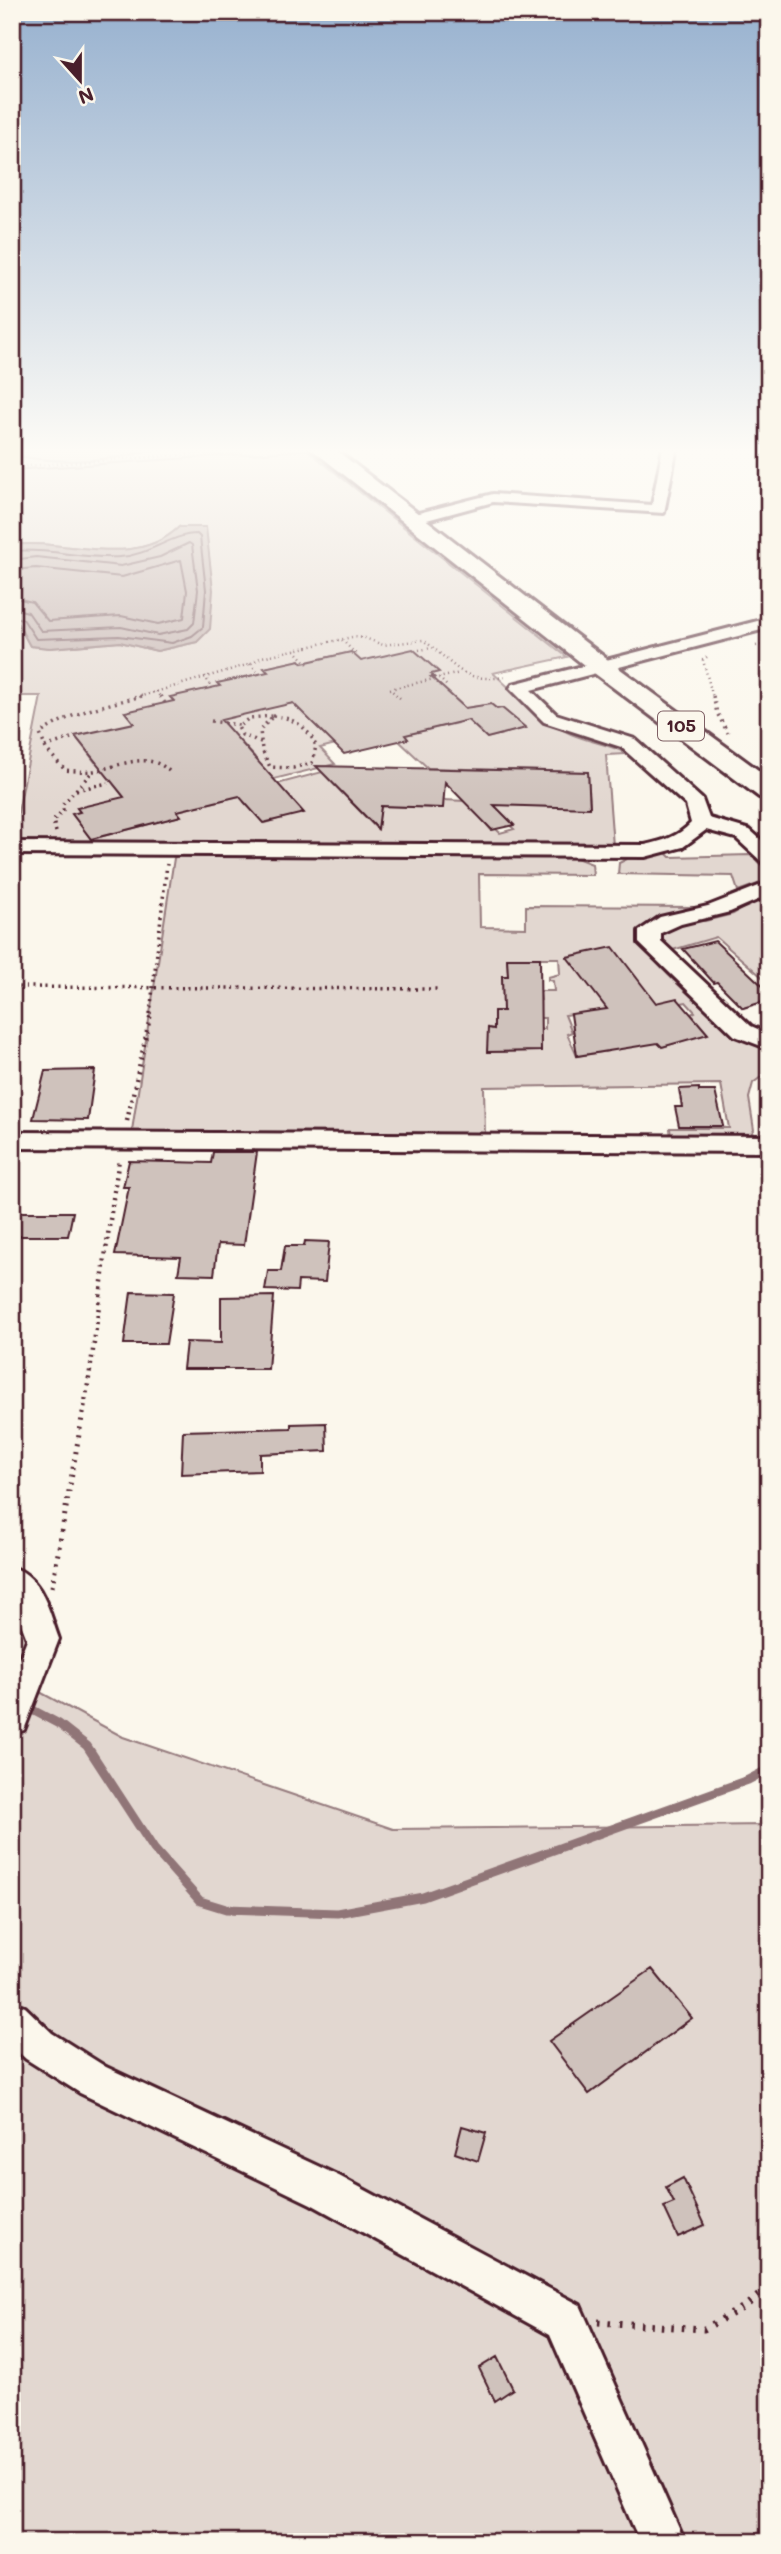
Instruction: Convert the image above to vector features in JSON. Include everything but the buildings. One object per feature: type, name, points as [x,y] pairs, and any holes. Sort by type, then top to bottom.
[{"type":"highway","name":"105","points":[[472,566],[603,668],[769,790]]},
{"type":"street","points":[[12,848],[645,851],[692,836],[700,822],[695,803],[628,743],[551,718],[519,688],[769,623]]},
{"type":"street","points":[[700,822],[743,834],[769,858]]},
{"type":"street","points":[[769,888],[757,891],[725,908],[660,923],[650,931],[650,943],[743,1031],[769,1042]]},
{"type":"street","points":[[12,1140],[769,1144]]},
{"type":"street","points":[[12,1579],[28,1596],[43,1639],[12,1720]]},
{"type":"street","points":[[12,2020],[38,2046],[93,2080],[325,2190],[565,2320],[663,2542]]},
{"type":"path","points":[[169,771],[164,765],[151,760],[92,772],[65,770],[45,747],[40,734],[51,726],[94,707],[250,664],[262,657],[341,639],[361,637],[383,645],[423,640],[461,673],[474,680],[505,677]]},
{"type":"path","points":[[341,639],[356,654]]},
{"type":"path","points":[[744,648],[769,644]]},
{"type":"path","points":[[419,650],[433,648]]},
{"type":"path","points":[[294,650],[308,664]]},
{"type":"path","points":[[711,654],[703,660],[717,713],[733,741],[727,761]]},
{"type":"path","points":[[250,664],[260,675]]},
{"type":"path","points":[[400,698],[390,689],[461,673]]},
{"type":"path","points":[[205,675],[213,691]]},
{"type":"path","points":[[439,678],[449,687]]},
{"type":"path","points":[[156,691],[167,706]]},
{"type":"path","points":[[261,743],[242,735],[240,725],[243,720],[252,717],[273,716],[288,716],[316,742],[316,758],[312,764],[304,766],[278,769],[270,766],[261,743],[260,730],[273,716]]},
{"type":"path","points":[[211,721],[240,725]]},
{"type":"path","points":[[45,747],[71,738]]},
{"type":"path","points":[[79,849],[56,832],[52,821],[92,772]]},
{"type":"path","points":[[75,791],[108,783]]},
{"type":"path","points":[[43,1639],[95,1344],[104,1248],[123,1141],[149,1028],[169,849]]},
{"type":"path","points":[[12,987],[439,989]]},
{"type":"path","points":[[565,2320],[704,2329],[744,2307],[769,2287]]},
{"type":"shaded area","points":[[185,566],[453,566],[567,657],[493,673],[560,729],[628,754],[606,755],[613,846],[12,843],[41,696],[12,696],[12,623],[18,624],[30,646],[50,648],[120,642],[157,651],[197,642]],"holes":[[[351,652],[368,669],[438,672],[431,674],[433,677],[410,682],[410,694],[442,687],[460,703],[462,709],[491,704],[497,709],[502,708],[525,728],[487,738],[462,715],[457,723],[405,735],[408,739],[399,741],[428,768],[588,772],[590,807],[483,801],[514,829],[500,833],[496,829],[491,830],[467,801],[443,800],[442,808],[381,806],[377,829],[322,772],[277,784],[303,812],[264,823],[244,802],[244,795],[177,811],[180,816],[91,839],[73,814],[80,812],[77,808],[128,802],[111,780],[105,759],[95,762],[76,737],[144,736],[125,712],[191,721],[171,698],[239,706],[218,683],[254,675],[270,692],[285,690],[265,668],[300,660],[317,677],[315,660]]]},
{"type":"shaded area","points":[[293,703],[314,724],[351,740],[320,748],[335,764],[270,780],[249,757],[254,756],[242,743],[229,745],[205,721]]},
{"type":"shaded area","points":[[664,851],[670,857],[750,855],[769,872],[769,880],[738,891],[733,876],[618,874],[619,863],[629,858]]},
{"type":"shaded area","points":[[182,853],[574,857],[592,864],[593,875],[479,874],[480,927],[526,928],[526,906],[702,907],[702,911],[678,912],[648,923],[642,928],[643,942],[664,970],[710,1013],[748,1041],[769,1047],[769,1071],[753,1083],[749,1098],[754,1130],[750,1135],[741,1137],[671,1138],[670,1128],[729,1128],[721,1084],[484,1087],[485,1135],[131,1137],[174,858]],"holes":[[[507,958],[559,958],[560,974],[548,977],[548,980],[553,981],[554,991],[540,991],[541,1000],[503,997],[502,976],[508,976]],[[686,1002],[695,1012],[691,1014],[707,1033],[662,1047],[645,1026],[677,1004]],[[602,1010],[609,1051],[577,1056],[567,1034],[572,1032],[565,1015]],[[495,1011],[534,1012],[535,1018],[545,1018],[545,1029],[541,1029],[540,1051],[488,1052],[488,1029],[494,1029]]]},
{"type":"shaded area","points":[[761,897],[764,900],[769,899],[769,983],[716,937],[666,952],[660,941],[661,932],[687,920],[705,921],[733,914]]},
{"type":"shaded area","points":[[12,1677],[123,1737],[393,1829],[769,1825],[769,2542],[12,2542]]},
{"type":"water","points":[[12,566],[210,566],[213,590],[210,629],[197,642],[157,651],[120,642],[50,648],[30,646],[18,624],[12,623]]},
{"type":"waterway","points":[[25,1706],[59,1724],[87,1746],[154,1849],[200,1901],[226,1909],[337,1913],[423,1897],[748,1780],[769,1769]]}]
